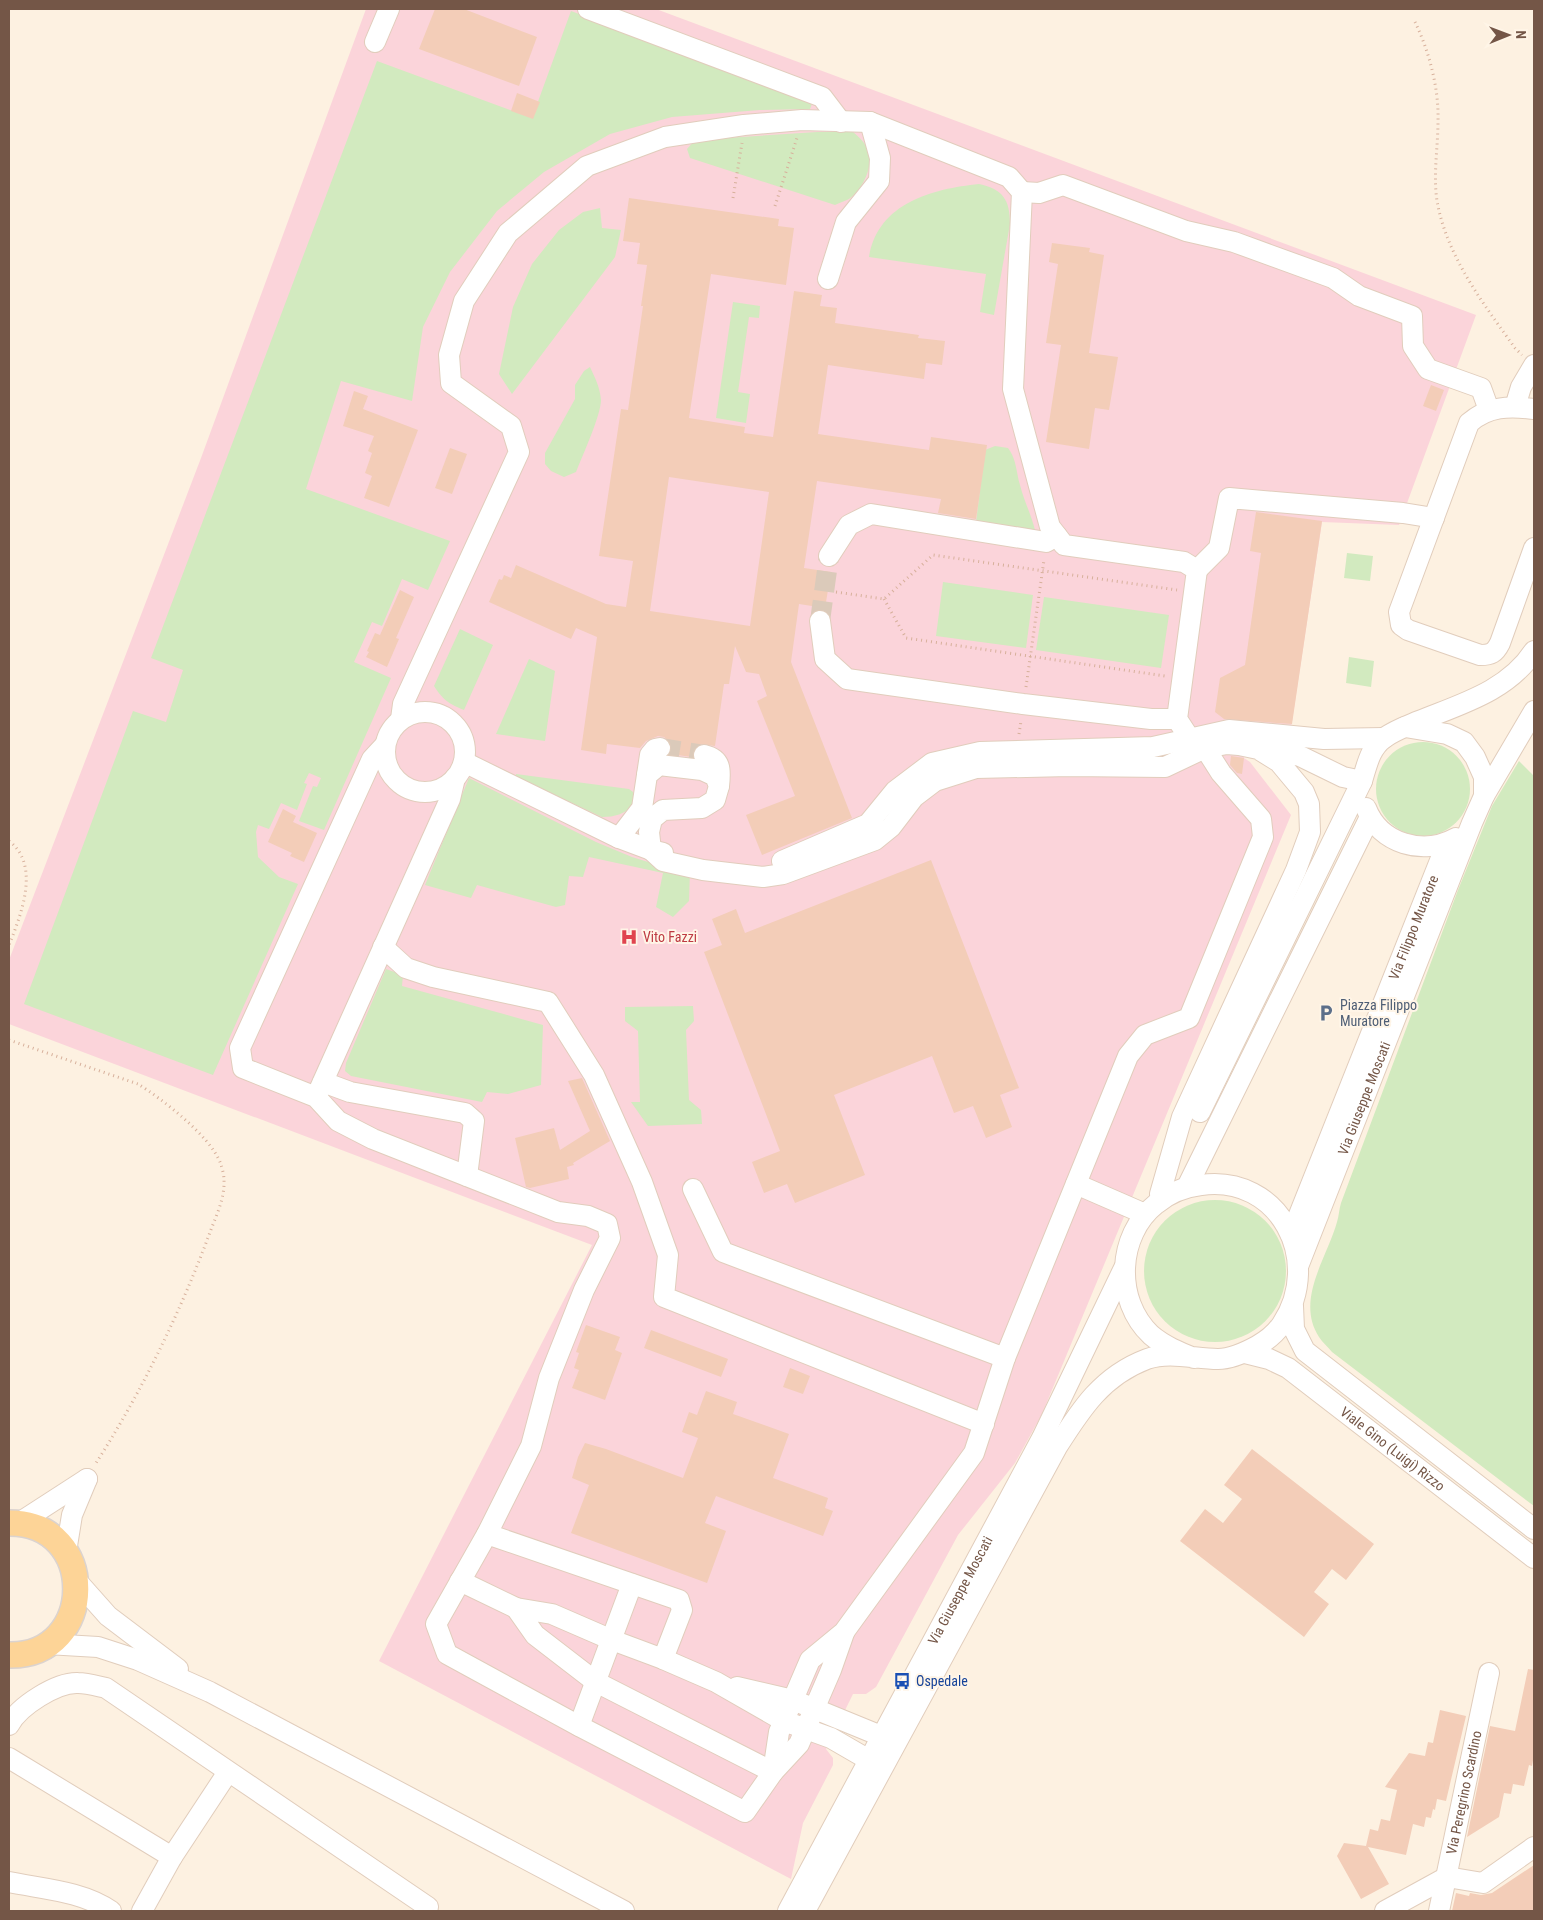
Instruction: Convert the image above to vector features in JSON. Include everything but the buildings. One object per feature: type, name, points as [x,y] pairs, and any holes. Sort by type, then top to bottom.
[{"type":"main road","points":[[9,1669],[30,1650],[61,1632],[71,1616],[76,1599],[76,1580],[66,1552],[53,1538],[38,1528],[14,1523]]},
{"type":"street","points":[[375,42],[389,9]]},
{"type":"street","points":[[588,9],[822,97],[841,122]]},
{"type":"street","points":[[467,1176],[474,1121],[465,1113],[350,1092],[319,1089],[243,1068],[240,1048],[372,759],[385,745],[391,731],[401,719],[404,704],[519,452],[511,426],[451,383],[449,355],[464,300],[508,233],[588,166],[666,137],[744,125],[802,120],[870,122],[1009,177],[1022,192],[1013,390],[1050,527],[1051,539]]},
{"type":"street","points":[[828,279],[846,222],[879,181],[880,158],[870,122]]},
{"type":"street","points":[[1022,192],[1039,193],[1063,185],[1186,231],[1234,242],[1333,278],[1359,296],[1412,316],[1413,346],[1428,369],[1481,388],[1489,410]]},
{"type":"street","points":[[1534,365],[1521,387],[1525,408],[1489,410],[1479,414],[1469,423],[1399,612],[1401,625],[1408,630],[1480,655],[1490,655],[1497,650],[1534,548]]},
{"type":"street","points":[[773,1772],[779,1732],[810,1660],[844,1632],[974,1453],[1005,1358],[1128,1056],[1145,1035],[1189,1018],[1263,837],[1261,819],[1177,718],[1197,570],[1219,548],[1229,498],[1404,513],[1434,518]]},
{"type":"street","points":[[829,556],[849,525],[871,514],[1051,539],[1064,545],[1184,562],[1197,570]]},
{"type":"street","points":[[820,621],[825,658],[847,680],[1023,704],[1151,718],[1177,718]]},
{"type":"street","name":"Via Giuseppe Moscati","points":[[792,1909],[881,1736],[1042,1438],[1125,1266],[1131,1239],[1154,1204],[1362,781],[1370,754],[1384,738],[1495,690],[1525,665],[1534,651]]},
{"type":"street","points":[[319,1089],[450,799],[464,748],[460,735],[452,723],[441,716],[428,712],[414,714],[401,719]]},
{"type":"street","name":"Via Giuseppe Moscati","points":[[1299,1264],[1472,823],[1484,796],[1534,712]]},
{"type":"street","name":"Via Giuseppe Moscati","points":[[1406,727],[1447,734],[1464,742],[1475,757],[1484,777],[1484,796]]},
{"type":"street","points":[[704,754],[712,757],[717,762],[720,775],[715,800],[702,808],[663,810],[652,819],[649,832],[651,850],[663,861],[703,870],[763,877],[783,874],[876,840],[892,827],[914,797],[935,781],[976,768],[1069,766],[1165,767],[1198,744],[1229,730],[1324,740],[1384,738]]},
{"type":"street","points":[[459,770],[651,850],[733,865],[770,866],[868,824],[895,791],[932,763],[980,752],[1227,744],[1300,756],[1342,777],[1362,781]]},
{"type":"street","points":[[385,745],[385,758],[389,771],[397,781],[408,789],[420,792],[433,791],[445,787],[459,770]]},
{"type":"street","points":[[1076,1184],[1154,1204],[1182,1117],[1296,870],[1310,832],[1309,804],[1304,792],[1279,762],[1258,749],[1248,746]]},
{"type":"street","points":[[620,838],[642,808],[650,754],[655,749],[660,748]]},
{"type":"street","points":[[647,775],[659,765],[702,770],[716,776],[719,786]]},
{"type":"street","name":"Via Giuseppe Moscati","points":[[1362,781],[1364,802],[1370,817],[1380,830],[1398,842],[1418,847],[1447,843],[1460,836],[1472,823]]},
{"type":"street","points":[[1187,1187],[1370,817]]},
{"type":"street","name":"Via Filippo Muratore","points":[[1291,1234],[1447,843]]},
{"type":"street","points":[[383,947],[406,968],[434,977],[548,1002],[594,1075],[642,1182],[668,1254],[664,1297],[984,1424]]},
{"type":"street","points":[[319,1089],[338,1120],[373,1138],[558,1212],[588,1216],[607,1224],[610,1238],[584,1290],[549,1378],[531,1446],[487,1534],[436,1624],[447,1654],[579,1726],[746,1812],[773,1772],[799,1744],[844,1632]]},
{"type":"street","name":"Via Giuseppe Moscati","points":[[792,1909],[1056,1447],[1084,1406],[1104,1385],[1128,1368],[1148,1359],[1167,1355],[1220,1359],[1245,1353],[1265,1342],[1281,1326],[1293,1306],[1298,1285],[1299,1264],[1291,1234],[1278,1214],[1259,1197],[1236,1187],[1211,1184],[1187,1187],[1154,1204]]},
{"type":"street","points":[[693,1189],[723,1252],[1005,1358]]},
{"type":"street","name":"Via Giuseppe Moscati","points":[[1125,1266],[1126,1291],[1135,1314],[1151,1334],[1171,1349],[1194,1358]]},
{"type":"street","name":"Viale Gino (Luigi) Rizzo","points":[[1293,1306],[1294,1329],[1305,1351],[1534,1529]]},
{"type":"street","name":"Viale Gino (Luigi) Rizzo","points":[[1245,1353],[1269,1358],[1288,1368],[1534,1558]]},
{"type":"street","points":[[14,1523],[57,1500],[86,1479]]},
{"type":"street","points":[[66,1552],[72,1514],[86,1479]]},
{"type":"street","points":[[487,1534],[679,1600],[682,1610],[663,1659]]},
{"type":"street","points":[[76,1580],[108,1616],[210,1692]]},
{"type":"street","points":[[460,1581],[516,1608],[552,1614],[716,1682],[784,1721],[832,1738],[869,1760]]},
{"type":"street","points":[[579,1726],[632,1584]]},
{"type":"street","points":[[516,1608],[534,1635],[596,1682],[773,1772]]},
{"type":"street","points":[[30,1650],[98,1647],[138,1660],[210,1692],[624,1911]]},
{"type":"street","name":"Via Peregrino Scardino","points":[[1439,1911],[1489,1673]]},
{"type":"street","points":[[716,1682],[793,1700],[881,1736]]},
{"type":"street","points":[[9,1725],[32,1700],[52,1690],[76,1683],[106,1688],[428,1907],[425,1911]]},
{"type":"street","points":[[9,1758],[172,1857]]},
{"type":"street","points":[[142,1911],[172,1857],[228,1772]]},
{"type":"street","points":[[1386,1911],[1447,1877],[1483,1883],[1534,1847]]},
{"type":"street","points":[[9,1882],[56,1891],[98,1902],[111,1911]]},
{"type":"path","points":[[1415,22],[1423,38],[1434,84],[1439,119],[1434,179],[1442,223],[1467,278],[1515,348],[1534,365]]},
{"type":"path","points":[[774,206],[802,120]]},
{"type":"path","points":[[733,198],[744,125]]},
{"type":"path","points":[[1017,751],[1042,570],[1051,539]]},
{"type":"path","points":[[884,599],[933,555],[1195,593]]},
{"type":"path","points":[[836,592],[884,599]]},
{"type":"path","points":[[884,599],[906,638],[1183,679]]},
{"type":"path","points":[[9,841],[18,848],[25,869],[26,889],[17,924],[9,945]]},
{"type":"path","points":[[9,1040],[138,1084],[156,1095],[213,1148],[220,1163],[224,1181],[221,1201],[193,1278],[178,1311],[133,1402],[86,1479]]},
{"type":"shaded area","name":"Vito Fazzi","points":[[366,9],[656,9],[1476,315],[1399,525],[1322,522],[1291,728],[1248,726],[1244,758],[1250,762],[1291,815],[1042,1414],[1015,1463],[958,1535],[876,1687],[866,1694],[853,1694],[826,1749],[833,1758],[833,1765],[803,1823],[791,1879],[379,1661],[592,1245],[9,1024],[9,960],[201,458]]},
{"type":"green space","points":[[571,11],[813,101],[810,109],[760,110],[672,117],[610,134],[544,172],[497,211],[450,272],[423,327],[412,401],[341,381],[306,489],[450,541],[428,590],[402,579],[382,626],[372,622],[354,662],[391,678],[324,830],[299,821],[313,786],[317,787],[321,778],[309,773],[304,783],[307,784],[297,810],[281,803],[269,829],[258,825],[256,832],[258,857],[279,877],[298,884],[213,1075],[24,1004],[133,711],[166,722],[183,670],[151,658],[377,61],[532,118]]},
{"type":"green space","points":[[817,132],[853,132],[868,150],[869,165],[860,188],[849,199],[835,205],[690,158],[687,149],[695,140]]},
{"type":"green space","points":[[979,184],[994,189],[1004,197],[1010,216],[994,315],[980,312],[986,274],[869,257],[874,239],[883,224],[895,211],[926,195],[961,186]]},
{"type":"green space","points":[[600,208],[602,228],[621,230],[615,257],[512,394],[499,374],[513,307],[532,264],[559,230],[583,212]]},
{"type":"green space","points":[[733,302],[760,306],[759,318],[749,317],[738,392],[750,394],[746,423],[716,418]]},
{"type":"green space","points":[[590,367],[600,391],[600,407],[591,436],[576,472],[564,477],[551,471],[545,464],[545,453],[575,399],[575,385],[584,371]]},
{"type":"green space","points":[[995,446],[1008,448],[1013,457],[1035,530],[976,522],[985,450]]},
{"type":"green space","points":[[1347,553],[1373,556],[1370,581],[1344,578]]},
{"type":"green space","points":[[943,582],[1033,595],[1026,648],[936,636]]},
{"type":"green space","points":[[1044,597],[1169,615],[1161,668],[1036,650]]},
{"type":"green space","points":[[460,629],[493,645],[464,710],[447,701],[434,686]]},
{"type":"green space","points":[[1349,657],[1374,661],[1371,687],[1346,683]]},
{"type":"green space","points":[[529,659],[555,671],[545,741],[496,734]]},
{"type":"green space","points":[[1423,742],[1441,746],[1456,756],[1466,771],[1470,789],[1466,807],[1456,822],[1441,832],[1423,836],[1405,832],[1390,822],[1380,807],[1376,789],[1380,771],[1390,756],[1405,746]]},
{"type":"green space","points":[[1519,761],[1534,776],[1534,1506],[1332,1352],[1319,1337],[1312,1323],[1310,1308],[1315,1279],[1338,1220],[1341,1203],[1458,890],[1492,806]]},
{"type":"green space","points":[[516,774],[629,789],[633,792],[634,805],[627,811],[619,814],[602,817],[516,777]]},
{"type":"green space","points":[[469,778],[596,842],[632,857],[661,866],[690,871],[689,901],[673,917],[656,907],[663,873],[589,857],[583,877],[569,876],[565,905],[556,907],[477,885],[471,898],[425,885]]},
{"type":"green space","points":[[386,969],[403,975],[402,986],[543,1025],[541,1085],[508,1094],[487,1092],[482,1102],[351,1076],[345,1071],[346,1063]]},
{"type":"green space","points":[[693,1006],[694,1021],[686,1030],[689,1100],[701,1110],[702,1124],[648,1126],[631,1102],[640,1102],[638,1031],[625,1021],[625,1007]]},
{"type":"green space","points":[[1215,1200],[1229,1201],[1242,1206],[1254,1212],[1265,1221],[1274,1232],[1280,1244],[1285,1257],[1285,1285],[1280,1298],[1274,1310],[1265,1321],[1254,1330],[1242,1336],[1229,1341],[1215,1342],[1201,1341],[1188,1336],[1176,1330],[1165,1321],[1156,1310],[1150,1298],[1145,1285],[1144,1271],[1145,1257],[1150,1244],[1156,1232],[1165,1221],[1176,1212],[1188,1206],[1201,1201]]},
{"type":"tunnel","points":[[820,621],[829,556]]},
{"type":"tunnel","points":[[660,748],[704,755]]},
{"type":"place","name":"Vito Fazzi","points":[[629,937]]},
{"type":"place","name":"Piazza Filippo Muratore","points":[[1326,1013]]},
{"type":"place","name":"Ospedale","points":[[902,1681]]}]
